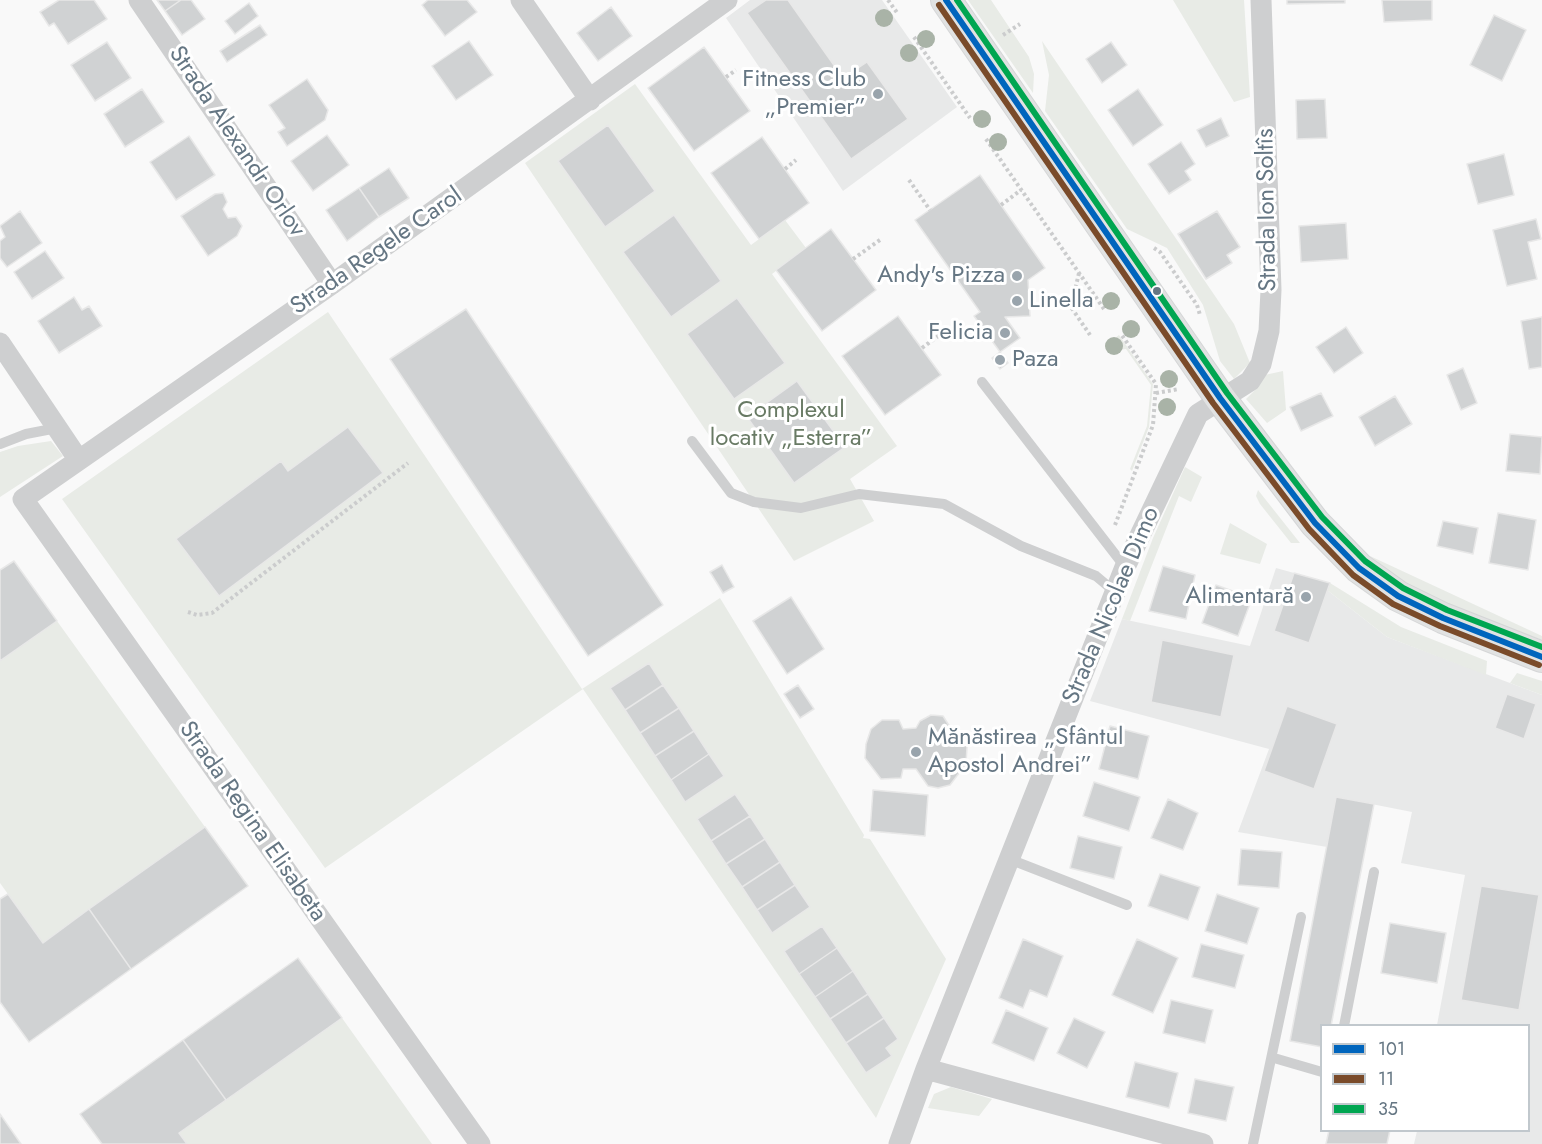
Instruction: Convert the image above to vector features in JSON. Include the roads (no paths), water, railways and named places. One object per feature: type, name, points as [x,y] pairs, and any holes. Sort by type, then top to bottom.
[{"type":"street","name":"Strada Alexandr Orlov","points":[[139,0],[332,284]]},
{"type":"street","points":[[522,0],[590,100]]},
{"type":"street","name":"Strada Regele Carol","points":[[23,499],[332,284],[727,0]]},
{"type":"street","points":[[946,0],[1220,398],[1315,523],[1359,568],[1398,596],[1443,618],[1542,657]]},
{"type":"street","name":"Strada Ion Soltîs","points":[[1220,398],[1250,381],[1261,364],[1269,331],[1270,279],[1261,0]]},
{"type":"street","points":[[0,343],[78,459]]},
{"type":"street","name":"Strada Nicolae Dimo","points":[[899,1144],[926,1069],[1125,567],[1198,414],[1220,398]]},
{"type":"street","name":"Strada Regina Elisabeta","points":[[23,499],[480,1144]]},
{"type":"street","points":[[926,1069],[1203,1144]]},
{"type":"lane","points":[[982,382],[1125,567]]},
{"type":"lane","points":[[0,444],[26,434],[57,428]]},
{"type":"lane","points":[[692,441],[730,492],[754,502],[801,508],[859,494],[944,504],[1021,546],[1096,576],[1115,592]]},
{"type":"lane","points":[[1010,859],[1127,905]]},
{"type":"lane","points":[[1344,1024],[1374,872]]},
{"type":"lane","points":[[1253,1144],[1274,1058],[1301,917]]},
{"type":"lane","points":[[1274,1058],[1320,1071]]},
{"type":"place","name":"Fitness Club „Premier”","points":[[878,94]]},
{"type":"place","name":"Andy's Pizza","points":[[1017,276]]},
{"type":"place","name":"Linella","points":[[1017,301]]},
{"type":"place","name":"Felicia","points":[[1005,333]]},
{"type":"place","name":"Paza","points":[[1000,360]]},
{"type":"place","name":"Alimentară","points":[[1306,597]]},
{"type":"place","name":"Mănăstirea „Sfântul Apostol Andrei”","points":[[916,752]]},
{"type":"park label","name":"Complexul locativ „Esterra”","points":[[791,425]]}]
